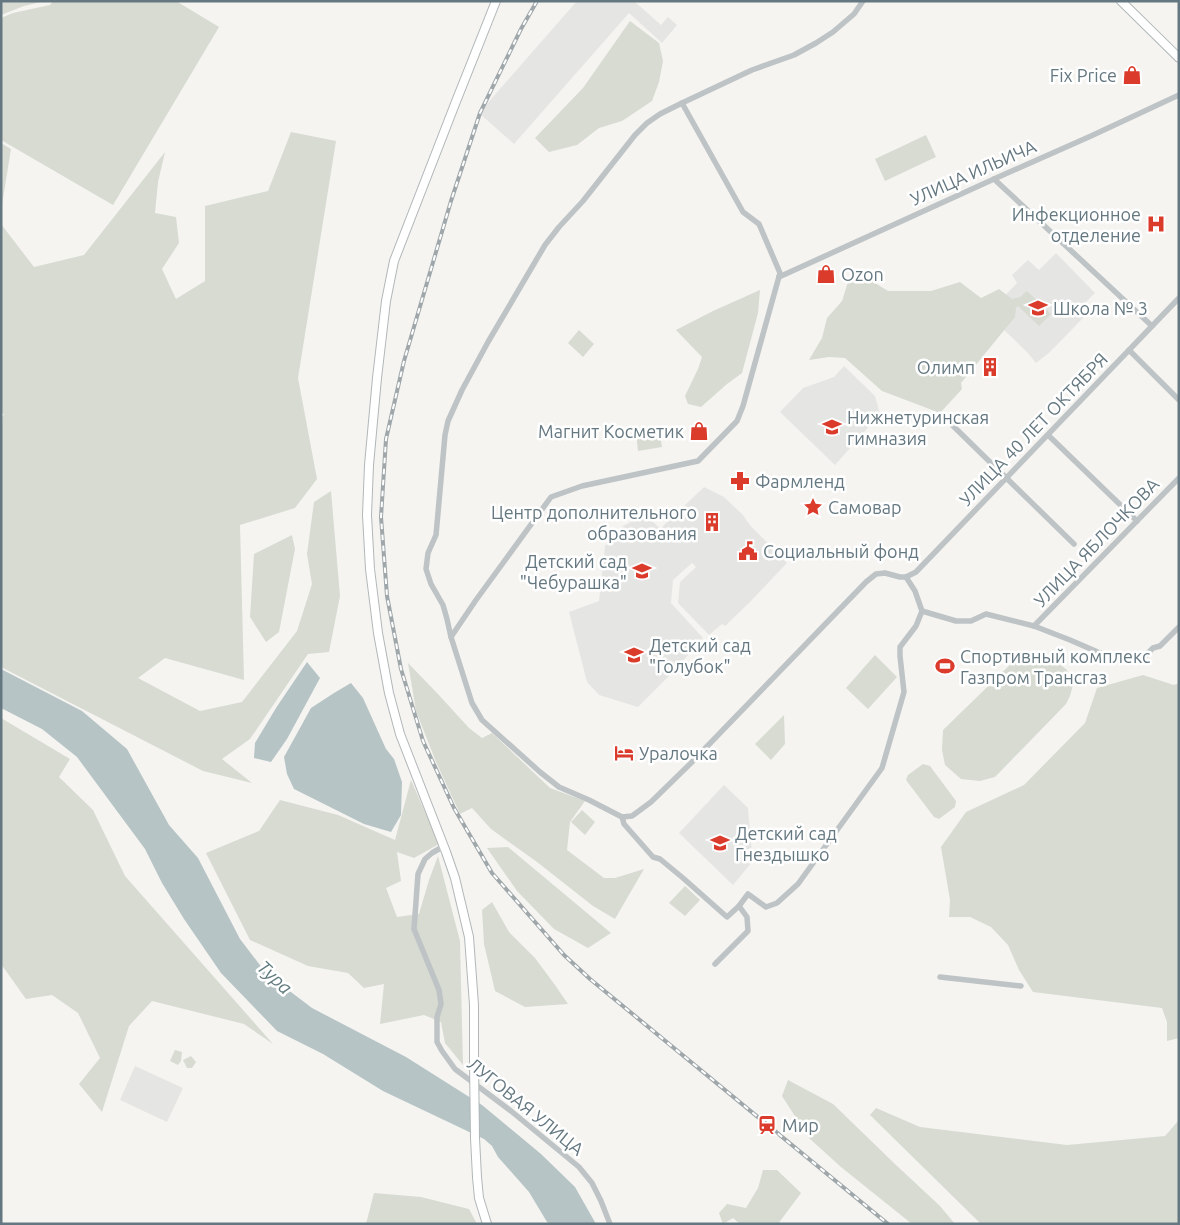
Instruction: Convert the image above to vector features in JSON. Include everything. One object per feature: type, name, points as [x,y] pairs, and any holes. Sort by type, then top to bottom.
[{"type":"main road","points":[[487,1224],[479,1198],[477,1177],[474,1005],[468,937],[455,878],[400,734],[389,693],[378,632],[370,569],[367,515],[369,464],[386,301],[394,261],[496,1]]},
{"type":"main road","points":[[1120,1],[1179,58]]},
{"type":"street","points":[[622,817],[624,824],[653,857],[660,859],[684,878],[727,918],[748,894],[766,906],[777,903],[798,884],[882,768],[904,692],[900,647],[916,626],[922,611],[915,591],[906,577],[886,572],[876,574],[651,802],[632,816],[622,817],[558,787],[482,720],[472,704],[443,605],[431,584],[426,568],[428,553],[436,535],[445,435],[448,421],[488,342],[545,245],[646,123],[660,114],[752,70],[794,55],[816,43],[833,32],[854,14],[863,1]]},
{"type":"street","name":"УЛИЦА ИЛЬИЧА","points":[[780,277],[1179,95]]},
{"type":"street","points":[[451,637],[552,497],[582,486],[698,461],[737,421],[743,406],[780,273],[758,224],[743,212],[682,104]]},
{"type":"street","points":[[994,179],[1152,326]]},
{"type":"street","name":"УЛИЦА 40 ЛЕТ ОКТЯБРЯ","points":[[906,577],[916,572],[1179,298]]},
{"type":"street","points":[[1129,350],[1179,400]]},
{"type":"street","points":[[946,419],[1074,544]]},
{"type":"street","points":[[1048,434],[1137,521]]},
{"type":"street","name":"УЛИЦА ЯБЛОЧКОВА","points":[[1034,626],[1178,480]]},
{"type":"street","points":[[922,611],[956,621],[971,621],[986,614],[1034,626],[1100,653],[1130,660],[1145,656],[1153,648],[1160,646],[1179,627]]},
{"type":"street","name":"ЛУГОВАЯ УЛИЦА","points":[[444,846],[425,859],[418,874],[414,929],[439,990],[441,1004],[437,1017],[437,1042],[456,1070],[511,1111],[579,1167],[595,1189],[610,1224]]},
{"type":"street","points":[[715,964],[748,931],[747,917],[739,906]]},
{"type":"street","points":[[940,977],[1021,986]]},
{"type":"shaded area","points":[[1,1],[45,1],[24,6],[1,15]]},
{"type":"shaded area","points":[[53,1],[176,1],[219,27],[113,205],[1,140],[1,18],[13,13],[50,5]]},
{"type":"shaded area","points":[[577,1],[634,1],[661,25],[668,17],[677,25],[662,43],[629,13],[514,144],[479,113]]},
{"type":"shaded area","points":[[630,21],[659,43],[663,61],[659,82],[652,101],[622,121],[599,128],[577,145],[549,152],[535,138],[583,88]]},
{"type":"shaded area","points":[[291,132],[336,141],[298,378],[317,479],[295,508],[240,525],[244,680],[165,658],[138,678],[200,711],[242,702],[297,631],[312,584],[307,554],[314,502],[331,491],[340,596],[329,652],[308,654],[250,739],[222,759],[252,783],[203,771],[1,667],[1,419],[4,414],[1,413],[1,224],[34,267],[84,255],[165,152],[158,182],[155,213],[176,217],[179,243],[162,269],[176,299],[205,281],[205,206],[268,191]]},
{"type":"shaded area","points":[[926,135],[936,157],[885,181],[875,159]]},
{"type":"shaded area","points":[[1,143],[11,149],[1,211]]},
{"type":"shaded area","name":"Школа № 3","points":[[1056,253],[1095,293],[1078,310],[1084,317],[1050,352],[1036,363],[1002,328],[995,306],[1017,283],[1012,275],[1028,260],[1039,270]]},
{"type":"shaded area","points":[[867,278],[888,291],[931,291],[960,282],[981,298],[999,289],[1012,299],[1020,297],[1027,291],[1051,314],[1039,326],[1018,306],[1015,317],[961,383],[962,389],[940,413],[882,391],[845,358],[829,357],[809,360],[822,338],[827,318],[842,301],[848,282]]},
{"type":"shaded area","points":[[760,290],[758,313],[742,373],[701,407],[688,404],[685,396],[702,357],[676,330]]},
{"type":"shaded area","points":[[579,330],[594,344],[583,357],[568,343]]},
{"type":"shaded area","name":"Нижнетуринская гимназия","points":[[844,366],[875,396],[880,414],[835,465],[780,412],[803,388],[834,377]]},
{"type":"shaded area","points":[[659,428],[662,447],[638,451],[636,432]]},
{"type":"shaded area","points":[[704,487],[724,497],[787,563],[725,626],[722,624],[709,635],[678,603],[680,582],[696,567],[692,563],[673,580],[671,603],[703,638],[674,671],[638,707],[599,695],[587,682],[569,612],[599,601],[605,546],[623,526],[646,514],[660,529]]},
{"type":"shaded area","points":[[292,535],[295,549],[279,632],[266,642],[250,617],[254,554]]},
{"type":"shaded area","points":[[1035,652],[1053,659],[1067,670],[1073,685],[1066,704],[995,777],[980,781],[961,779],[945,765],[942,750],[943,730],[1019,656]]},
{"type":"shaded area","points":[[875,655],[897,677],[868,709],[846,688]]},
{"type":"shaded area","points":[[307,662],[320,678],[287,739],[271,762],[254,758],[255,743]]},
{"type":"shaded area","points":[[408,663],[469,728],[482,738],[492,733],[550,788],[585,801],[570,822],[567,850],[604,878],[615,878],[644,869],[615,919],[593,906],[491,829],[472,808],[460,814],[436,762],[416,711]]},
{"type":"shaded area","points":[[1,669],[82,711],[127,749],[169,825],[198,858],[240,939],[266,973],[312,1008],[406,1057],[482,1105],[541,1154],[575,1187],[596,1224],[550,1224],[529,1192],[498,1157],[492,1146],[484,1139],[383,1091],[323,1054],[277,1031],[221,973],[184,919],[162,883],[145,849],[77,757],[42,729],[1,708]]},
{"type":"shaded area","points":[[1143,675],[1174,685],[1179,683],[1179,1038],[1167,1041],[1167,1022],[1162,1008],[1033,992],[1019,970],[1008,945],[991,927],[970,917],[949,917],[950,900],[941,847],[966,812],[1024,785],[1085,723],[1097,688]]},
{"type":"shaded area","points":[[351,683],[363,698],[386,749],[394,759],[402,782],[401,815],[391,832],[364,824],[294,789],[287,774],[284,757],[311,708]]},
{"type":"shaded area","points":[[784,715],[785,744],[771,760],[755,744]]},
{"type":"shaded area","points":[[1,718],[70,759],[59,777],[93,810],[125,876],[273,1044],[244,1024],[152,1001],[129,1026],[102,1112],[79,1084],[100,1058],[78,1013],[52,995],[26,999],[1,964]]},
{"type":"shaded area","points":[[923,764],[930,766],[956,801],[955,807],[939,819],[934,817],[906,780],[908,775]]},
{"type":"shaded area","points":[[411,780],[439,844],[414,858],[397,852],[401,881],[386,888],[397,917],[419,914],[438,856],[460,941],[463,1065],[445,1043],[441,1022],[424,1015],[380,1024],[384,984],[364,988],[348,973],[308,966],[250,940],[206,853],[259,831],[280,800],[338,815],[395,840]]},
{"type":"shaded area","name":"Детский сад Гнездышко","points":[[724,785],[748,808],[752,862],[733,885],[679,833]]},
{"type":"shaded area","points":[[582,810],[595,822],[585,835],[571,822]]},
{"type":"shaded area","points":[[508,847],[611,933],[588,948],[554,929],[517,891],[487,848]]},
{"type":"shaded area","points":[[685,886],[700,900],[685,916],[669,903]]},
{"type":"shaded area","points":[[492,902],[509,932],[535,958],[568,1004],[525,1007],[495,991],[484,944],[482,910]]},
{"type":"shaded area","points":[[175,1050],[182,1052],[181,1061],[178,1065],[170,1061]]},
{"type":"shaded area","points":[[191,1056],[196,1062],[192,1068],[187,1068],[183,1060]]},
{"type":"shaded area","points":[[135,1066],[183,1088],[167,1122],[120,1100]]},
{"type":"shaded area","points":[[788,1080],[833,1104],[940,1206],[955,1224],[912,1224],[841,1167],[809,1138],[782,1096]]},
{"type":"shaded area","points":[[876,1108],[920,1127],[1067,1145],[1165,1136],[1179,1120],[1179,1224],[981,1224],[870,1115]]},
{"type":"shaded area","points":[[763,1170],[777,1170],[801,1193],[778,1224],[740,1224],[733,1218],[723,1224],[719,1213],[727,1204],[746,1208],[758,1188]]},
{"type":"shaded area","points":[[374,1193],[421,1197],[469,1209],[477,1224],[366,1224]]},
{"type":"railway","points":[[537,1],[521,29],[480,113],[451,201],[404,361],[386,439],[381,517],[387,596],[401,669],[423,741],[454,808],[492,873],[564,955],[590,979],[888,1224]]},
{"type":"place","name":"Fix Price","points":[[1132,75]]},
{"type":"place","name":"Инфекционное отделение","points":[[1156,224]]},
{"type":"place","name":"Ozon","points":[[826,274]]},
{"type":"place","name":"Школа № 3","points":[[1038,308]]},
{"type":"place","name":"Олимп","points":[[990,367]]},
{"type":"place","name":"Нижнетуринская гимназия","points":[[832,427]]},
{"type":"place","name":"Магнит Косметик","points":[[699,431]]},
{"type":"place","name":"Фармленд","points":[[740,481]]},
{"type":"place","name":"Самовар","points":[[813,507]]},
{"type":"place","name":"Центр дополнительного образования","points":[[712,522]]},
{"type":"place","name":"Социальный фонд","points":[[748,551]]},
{"type":"place","name":"Детский сад \"Чебурашка\"","points":[[642,571]]},
{"type":"place","name":"Детский сад \"Голубок\"","points":[[634,655]]},
{"type":"place","name":"Спортивный комплекс Газпром Трансгаз","points":[[945,666]]},
{"type":"place","name":"Уралочка","points":[[624,753]]},
{"type":"place","name":"Детский сад Гнездышко","points":[[720,843]]},
{"type":"place","name":"Мир","points":[[767,1125]]},
{"type":"water label","name":"Тура","points":[[275,977]]}]
